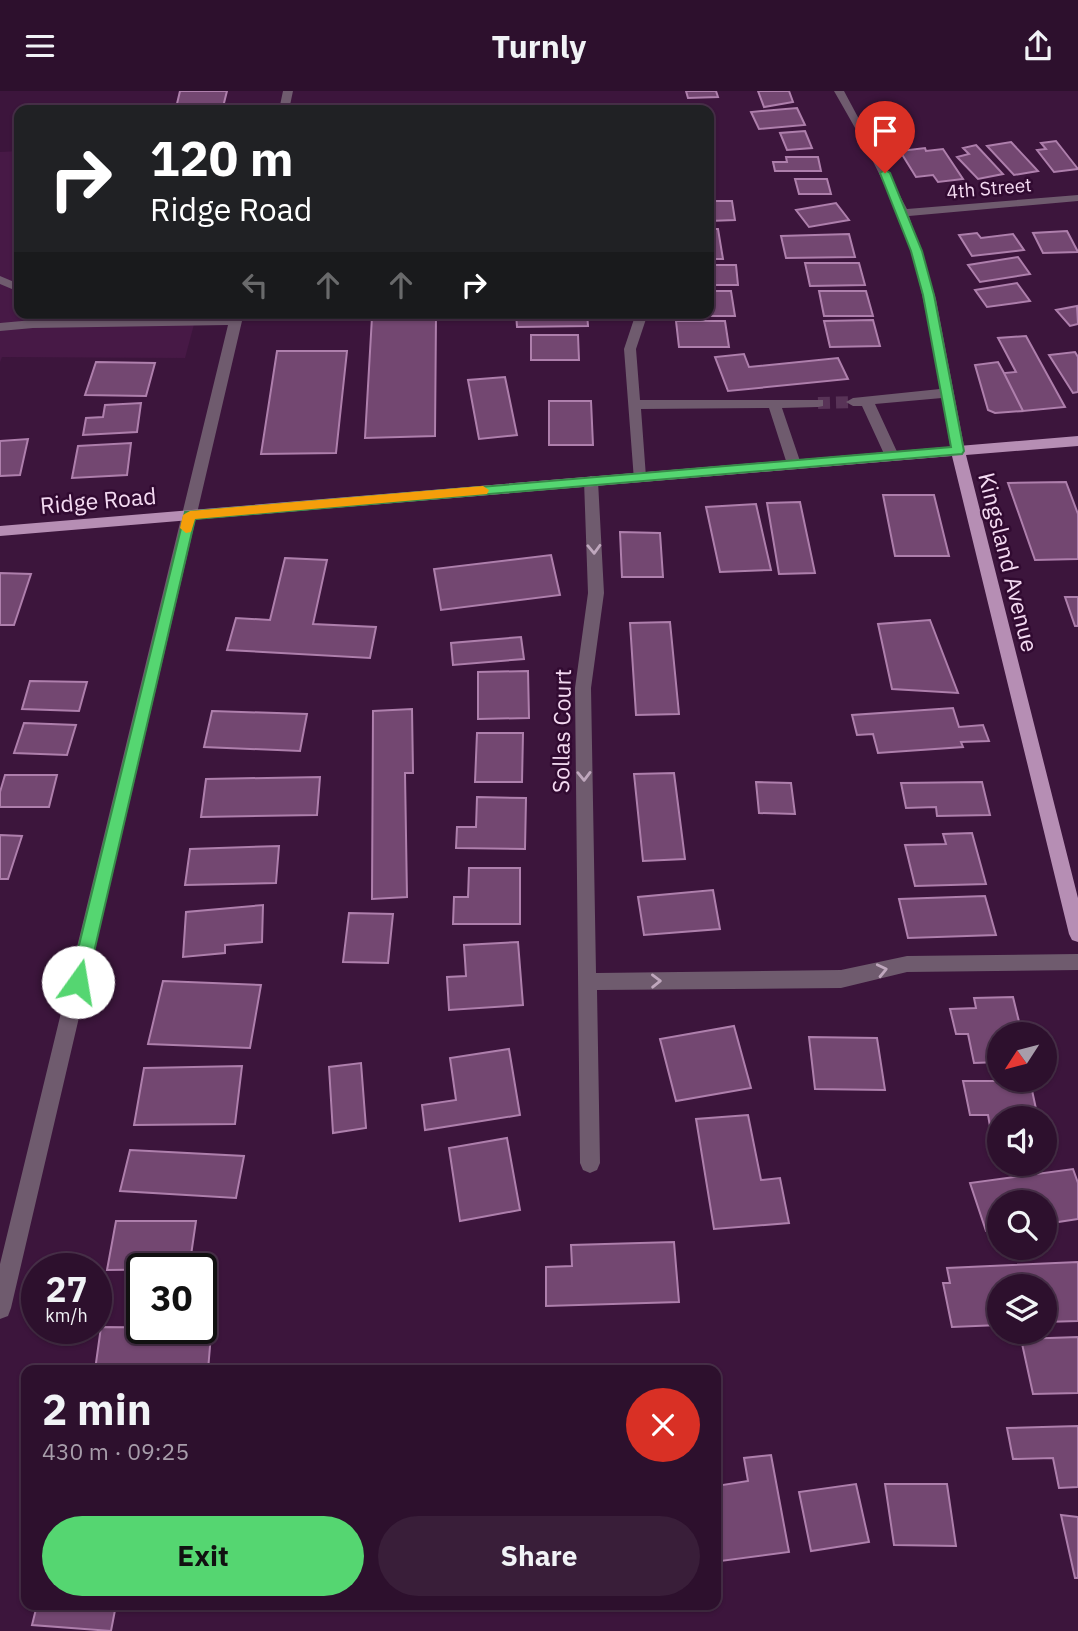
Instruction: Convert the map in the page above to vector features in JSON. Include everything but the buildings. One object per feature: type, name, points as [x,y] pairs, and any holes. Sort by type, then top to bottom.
[{"type":"main road","name":"Ridge Road","points":[[0,531],[1078,441]]},
{"type":"main road","name":"Kingsland Avenue","points":[[958,451],[1078,934]]},
{"type":"street","name":"Kingsland Avenue","points":[[839,91],[875,153],[903,213],[929,295],[958,451]]},
{"type":"street","name":"4th Street","points":[[903,213],[1078,198]]},
{"type":"street","points":[[0,327],[179,319]]},
{"type":"street","points":[[0,1308],[237,319]]},
{"type":"street","points":[[639,477],[630,349],[640,319]]},
{"type":"street","points":[[892,456],[860,401],[947,393]]},
{"type":"street","points":[[634,405],[818,403]]},
{"type":"street","points":[[774,404],[794,464]]},
{"type":"street","name":"Sollas Court","points":[[590,1163],[583,688],[596,593],[591,481]]},
{"type":"street","points":[[588,982],[841,979],[907,964],[1078,962]]},
{"type":"shaded area","points":[[14,151],[14,319],[195,319],[185,358],[2,357],[0,362],[0,152]]},
{"type":"tunnel","points":[[818,403],[853,402]]},
{"type":"slow traffic","points":[[186,528],[190,515],[483,490]]},
{"type":"route","points":[[78,982],[190,515],[958,451],[929,295],[916,251],[885,173]]}]
